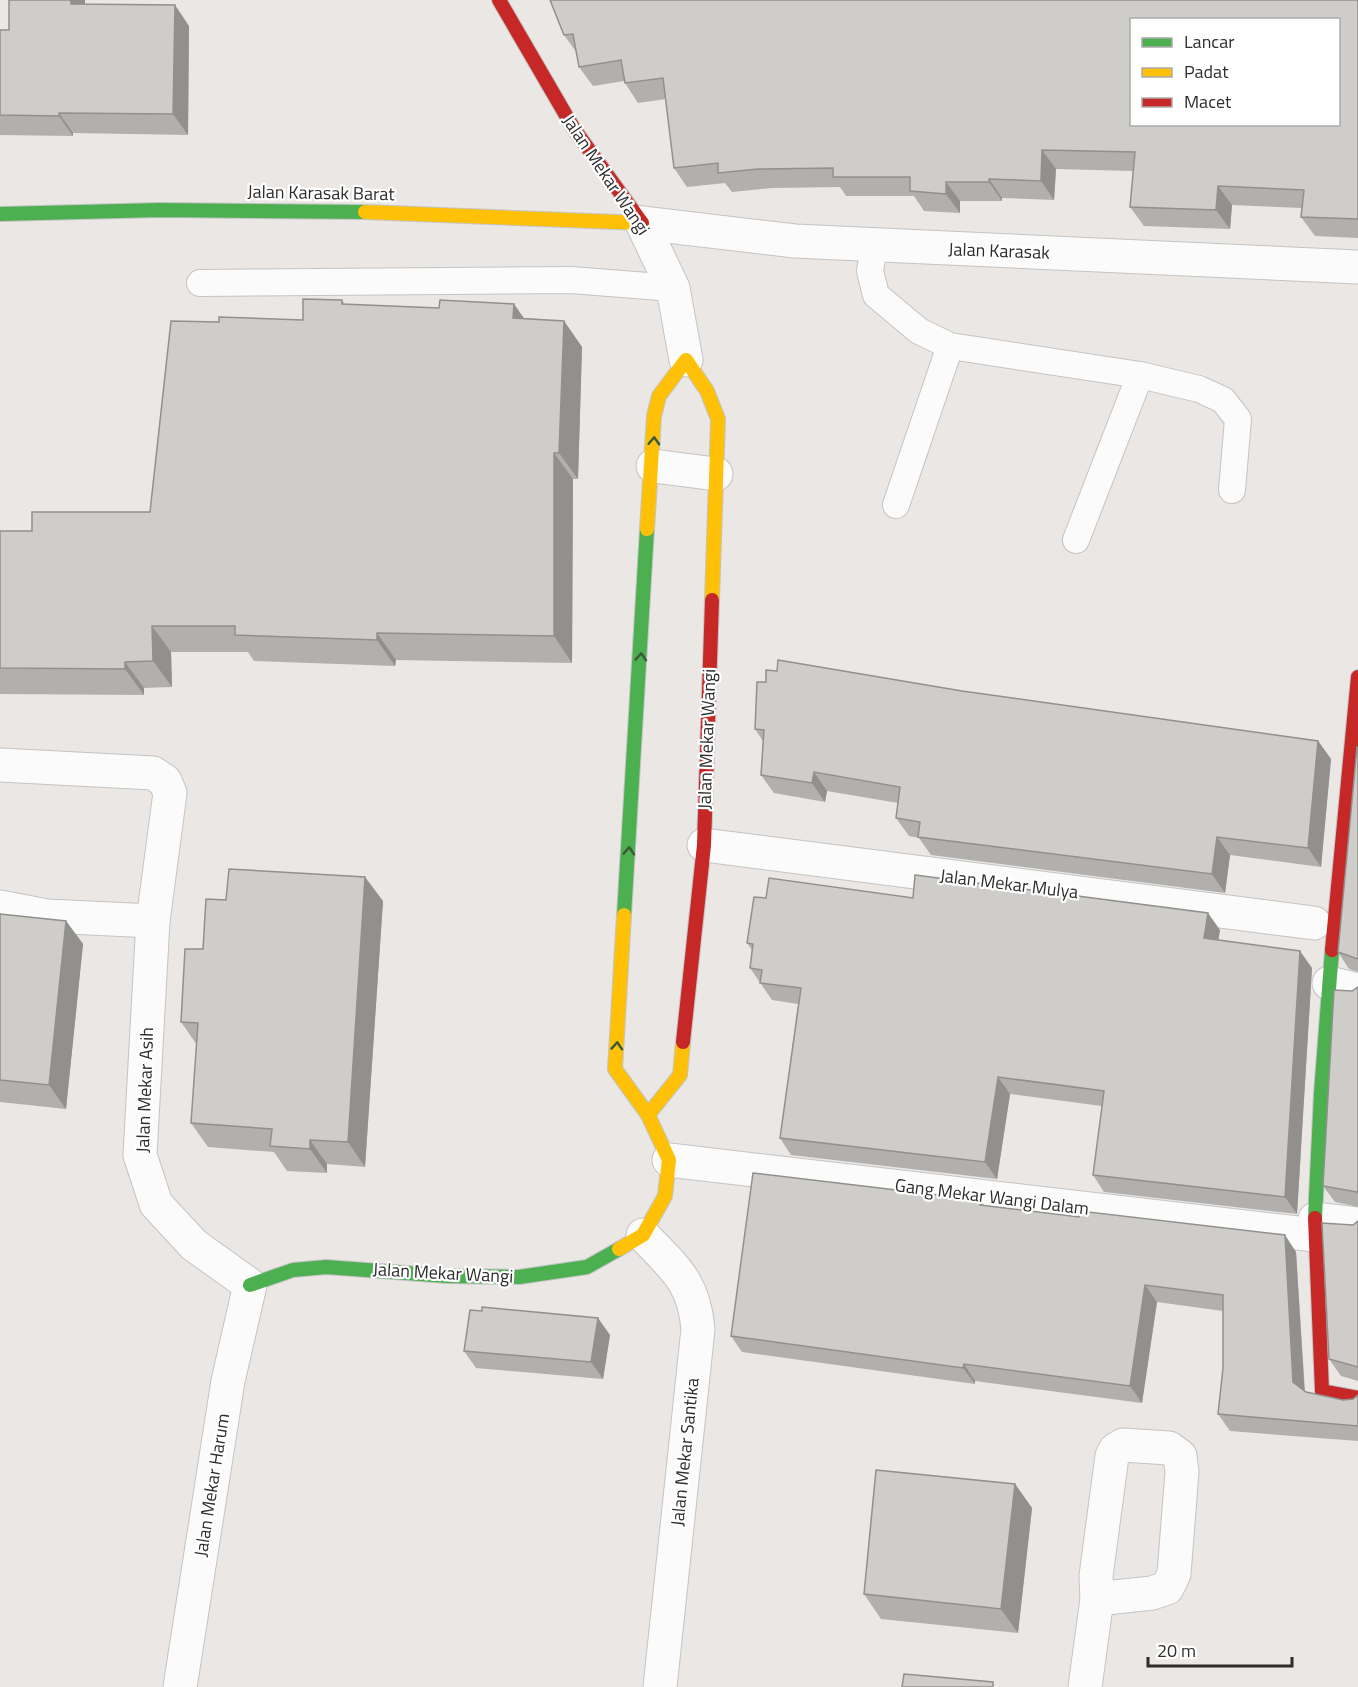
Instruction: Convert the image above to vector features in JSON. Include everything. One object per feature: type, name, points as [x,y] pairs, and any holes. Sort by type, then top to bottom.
[{"type":"street","name":"Jalan Mekar Wangi","points":[[499,0],[574,129],[642,224],[673,288],[686,360],[707,392],[718,419],[704,845],[680,1076],[648,1115]]},
{"type":"street","name":"Jalan Karasak Barat","points":[[0,214],[117,208],[368,211],[642,224]]},
{"type":"street","name":"Jalan Karasak","points":[[642,224],[795,241],[874,246],[1358,267]]},
{"type":"street","points":[[643,1235],[665,1196],[669,1160],[648,1115],[615,1069],[653,466],[654,416],[659,396],[686,360]]},
{"type":"street","points":[[653,466],[716,474]]},
{"type":"street","points":[[1358,677],[1337,875],[1344,986],[1315,1227],[1323,1350],[1322,1391],[1358,1398]]},
{"type":"street","name":"Jalan Mekar Asih","points":[[0,765],[153,773],[165,781],[170,803],[153,921],[140,1155],[156,1204],[194,1245],[250,1285]]},
{"type":"street","name":"Jalan Mekar Mulya","points":[[704,845],[1314,923]]},
{"type":"street","points":[[0,907],[47,916],[153,921]]},
{"type":"street","name":"Gang Mekar Wangi Dalam","points":[[669,1160],[1315,1227],[1358,1224]]},
{"type":"street","name":"Jalan Mekar Wangi","points":[[250,1285],[293,1270],[326,1267],[447,1276],[519,1277],[587,1267],[643,1235]]},
{"type":"street","name":"Jalan Mekar Santika","points":[[643,1235],[686,1280],[696,1304],[698,1329],[660,1687]]},
{"type":"street","name":"Jalan Mekar Harum","points":[[180,1687],[228,1381],[250,1285]]},
{"type":"street","points":[[1085,1687],[1097,1599],[1096,1576],[1112,1456],[1115,1450],[1123,1445],[1169,1448],[1180,1456],[1182,1472],[1174,1574],[1167,1588],[1152,1593],[1097,1599]]},
{"type":"lane","points":[[874,246],[870,271],[876,296],[919,332],[950,346],[1140,375],[1199,389],[1223,400],[1238,419],[1232,490]]},
{"type":"lane","points":[[200,283],[571,280],[673,288]]},
{"type":"lane","points":[[896,505],[950,346]]},
{"type":"lane","points":[[1076,540],[1140,375]]},
{"type":"building","points":[[9,0],[71,0],[71,4],[175,5],[173,114],[0,115],[0,30],[9,30]]},
{"type":"building","points":[[550,0],[1358,0],[1358,219],[1301,217],[1304,190],[1218,186],[1216,210],[1130,207],[1135,152],[1042,150],[1041,181],[989,179],[989,182],[946,182],[946,194],[910,191],[910,177],[833,177],[833,168],[758,169],[718,173],[718,163],[674,168],[663,78],[625,83],[621,60],[579,67],[573,34],[564,35]]},
{"type":"building","points":[[303,299],[342,300],[342,304],[439,308],[440,300],[514,304],[513,318],[564,321],[559,453],[554,453],[554,636],[377,633],[377,640],[235,635],[235,626],[152,626],[153,661],[125,662],[125,669],[0,668],[0,531],[32,531],[32,512],[150,512],[171,321],[219,322],[219,317],[303,320]]},
{"type":"building","points":[[778,660],[962,691],[1318,741],[1308,848],[1217,837],[1212,874],[918,837],[920,822],[896,818],[900,787],[814,772],[812,783],[761,775],[764,730],[755,729],[757,682],[766,682],[766,670],[777,671]]},
{"type":"building","points":[[1358,748],[1358,959],[1338,952]]},
{"type":"building","points":[[229,869],[365,877],[348,1142],[310,1140],[310,1149],[270,1146],[272,1129],[191,1123],[198,1023],[181,1022],[185,949],[203,949],[206,899],[226,900]]},
{"type":"building","points":[[915,875],[1208,913],[1204,938],[1300,951],[1285,1197],[1093,1175],[1104,1091],[998,1077],[985,1162],[780,1138],[801,988],[760,983],[762,970],[750,968],[753,944],[747,943],[754,897],[766,898],[769,878],[913,898]]},
{"type":"building","points":[[0,914],[66,921],[49,1085],[0,1080]]},
{"type":"building","points":[[1358,987],[1358,1193],[1323,1186],[1334,990],[1352,991]]},
{"type":"building","points":[[753,1173],[980,1200],[980,1205],[1079,1217],[1080,1211],[1285,1235],[1293,1382],[1306,1392],[1343,1400],[1353,1399],[1358,1395],[1358,1426],[1218,1414],[1223,1368],[1223,1295],[1145,1285],[1130,1386],[964,1364],[963,1368],[731,1336]]},
{"type":"building","points":[[1358,1221],[1358,1367],[1329,1359],[1322,1223],[1353,1225]]},
{"type":"building","points":[[482,1307],[598,1318],[591,1362],[464,1351],[470,1310],[482,1311]]},
{"type":"building","points":[[876,1470],[1015,1484],[1001,1609],[864,1594]]},
{"type":"building","points":[[904,1674],[993,1682],[993,1687],[902,1687]]},
{"type":"traffic: fast","points":[[0,214],[160,210],[365,212]]},
{"type":"traffic: fast","points":[[624,915],[647,529]]},
{"type":"traffic: fast","points":[[1315,1218],[1321,1093],[1332,950]]},
{"type":"traffic: fast","points":[[250,1285],[293,1270],[326,1267],[447,1276],[519,1277],[587,1267],[619,1249]]},
{"type":"traffic: slow","points":[[365,212],[642,223]]},
{"type":"traffic: slow","points":[[647,529],[654,416],[659,396],[686,360],[707,391],[718,419],[712,600]]},
{"type":"traffic: slow","points":[[619,1249],[643,1235],[665,1196],[669,1160],[648,1115],[615,1069],[624,915]]},
{"type":"traffic: slow","points":[[648,1115],[680,1075],[683,1042]]},
{"type":"traffic: jam","points":[[499,0],[574,129],[642,223]]},
{"type":"traffic: jam","points":[[683,1042],[704,845],[712,600]]},
{"type":"traffic: jam","points":[[1332,950],[1358,677]]},
{"type":"traffic: jam","points":[[1315,1218],[1322,1391],[1358,1398]]}]
